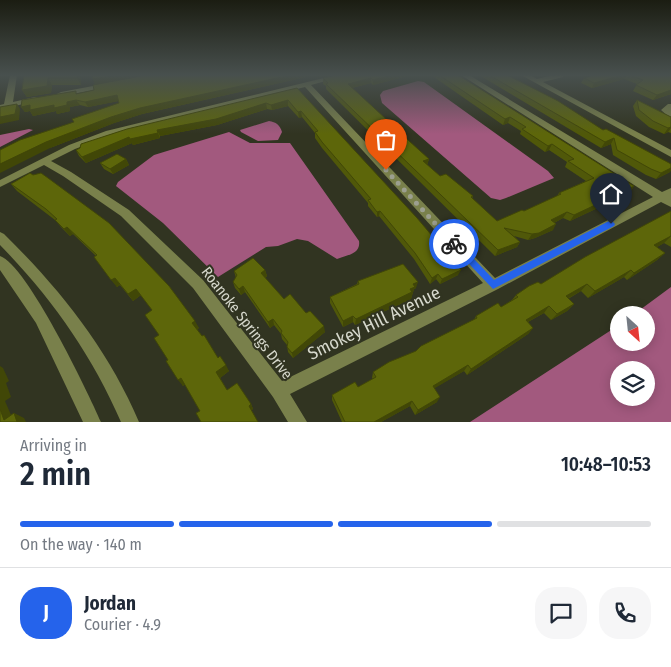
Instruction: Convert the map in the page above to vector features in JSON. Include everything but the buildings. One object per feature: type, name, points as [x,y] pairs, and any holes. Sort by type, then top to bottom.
[{"type":"street","points":[[0,184],[72,147],[109,133],[263,95]]},
{"type":"street","points":[[316,95],[493,285]]},
{"type":"street","points":[[497,95],[668,197]]},
{"type":"street","points":[[562,95],[671,154]]},
{"type":"street","points":[[4,106],[46,97]]},
{"type":"street","points":[[671,106],[665,110],[671,116]]},
{"type":"street","name":"Roanoke Springs Drive","points":[[43,161],[125,213],[192,278],[280,391],[298,422]]},
{"type":"street","name":"Smokey Hill Avenue","points":[[280,391],[668,197]]},
{"type":"street","points":[[0,237],[36,271],[70,313],[101,362],[130,422]]},
{"type":"street","points":[[0,261],[20,284],[60,352],[92,422]]},
{"type":"shaded area","points":[[380,95],[442,95],[548,171],[554,178],[500,200],[491,198],[382,103]]},
{"type":"shaded area","points":[[269,121],[277,124],[282,132],[278,140],[258,141],[240,130]]},
{"type":"shaded area","points":[[29,129],[33,130],[0,147],[0,135]]},
{"type":"shaded area","points":[[229,132],[250,143],[290,143],[359,241],[358,249],[349,255],[337,259],[308,241],[297,239],[278,246],[266,247],[218,277],[163,223],[116,186],[118,182],[154,155]]},
{"type":"shaded area","points":[[671,287],[671,422],[470,422],[610,331],[610,351],[655,351],[655,306],[645,306]]},
{"type":"way so far","points":[[386,170],[454,244]]},
{"type":"route","points":[[454,244],[493,285],[611,224]]}]
